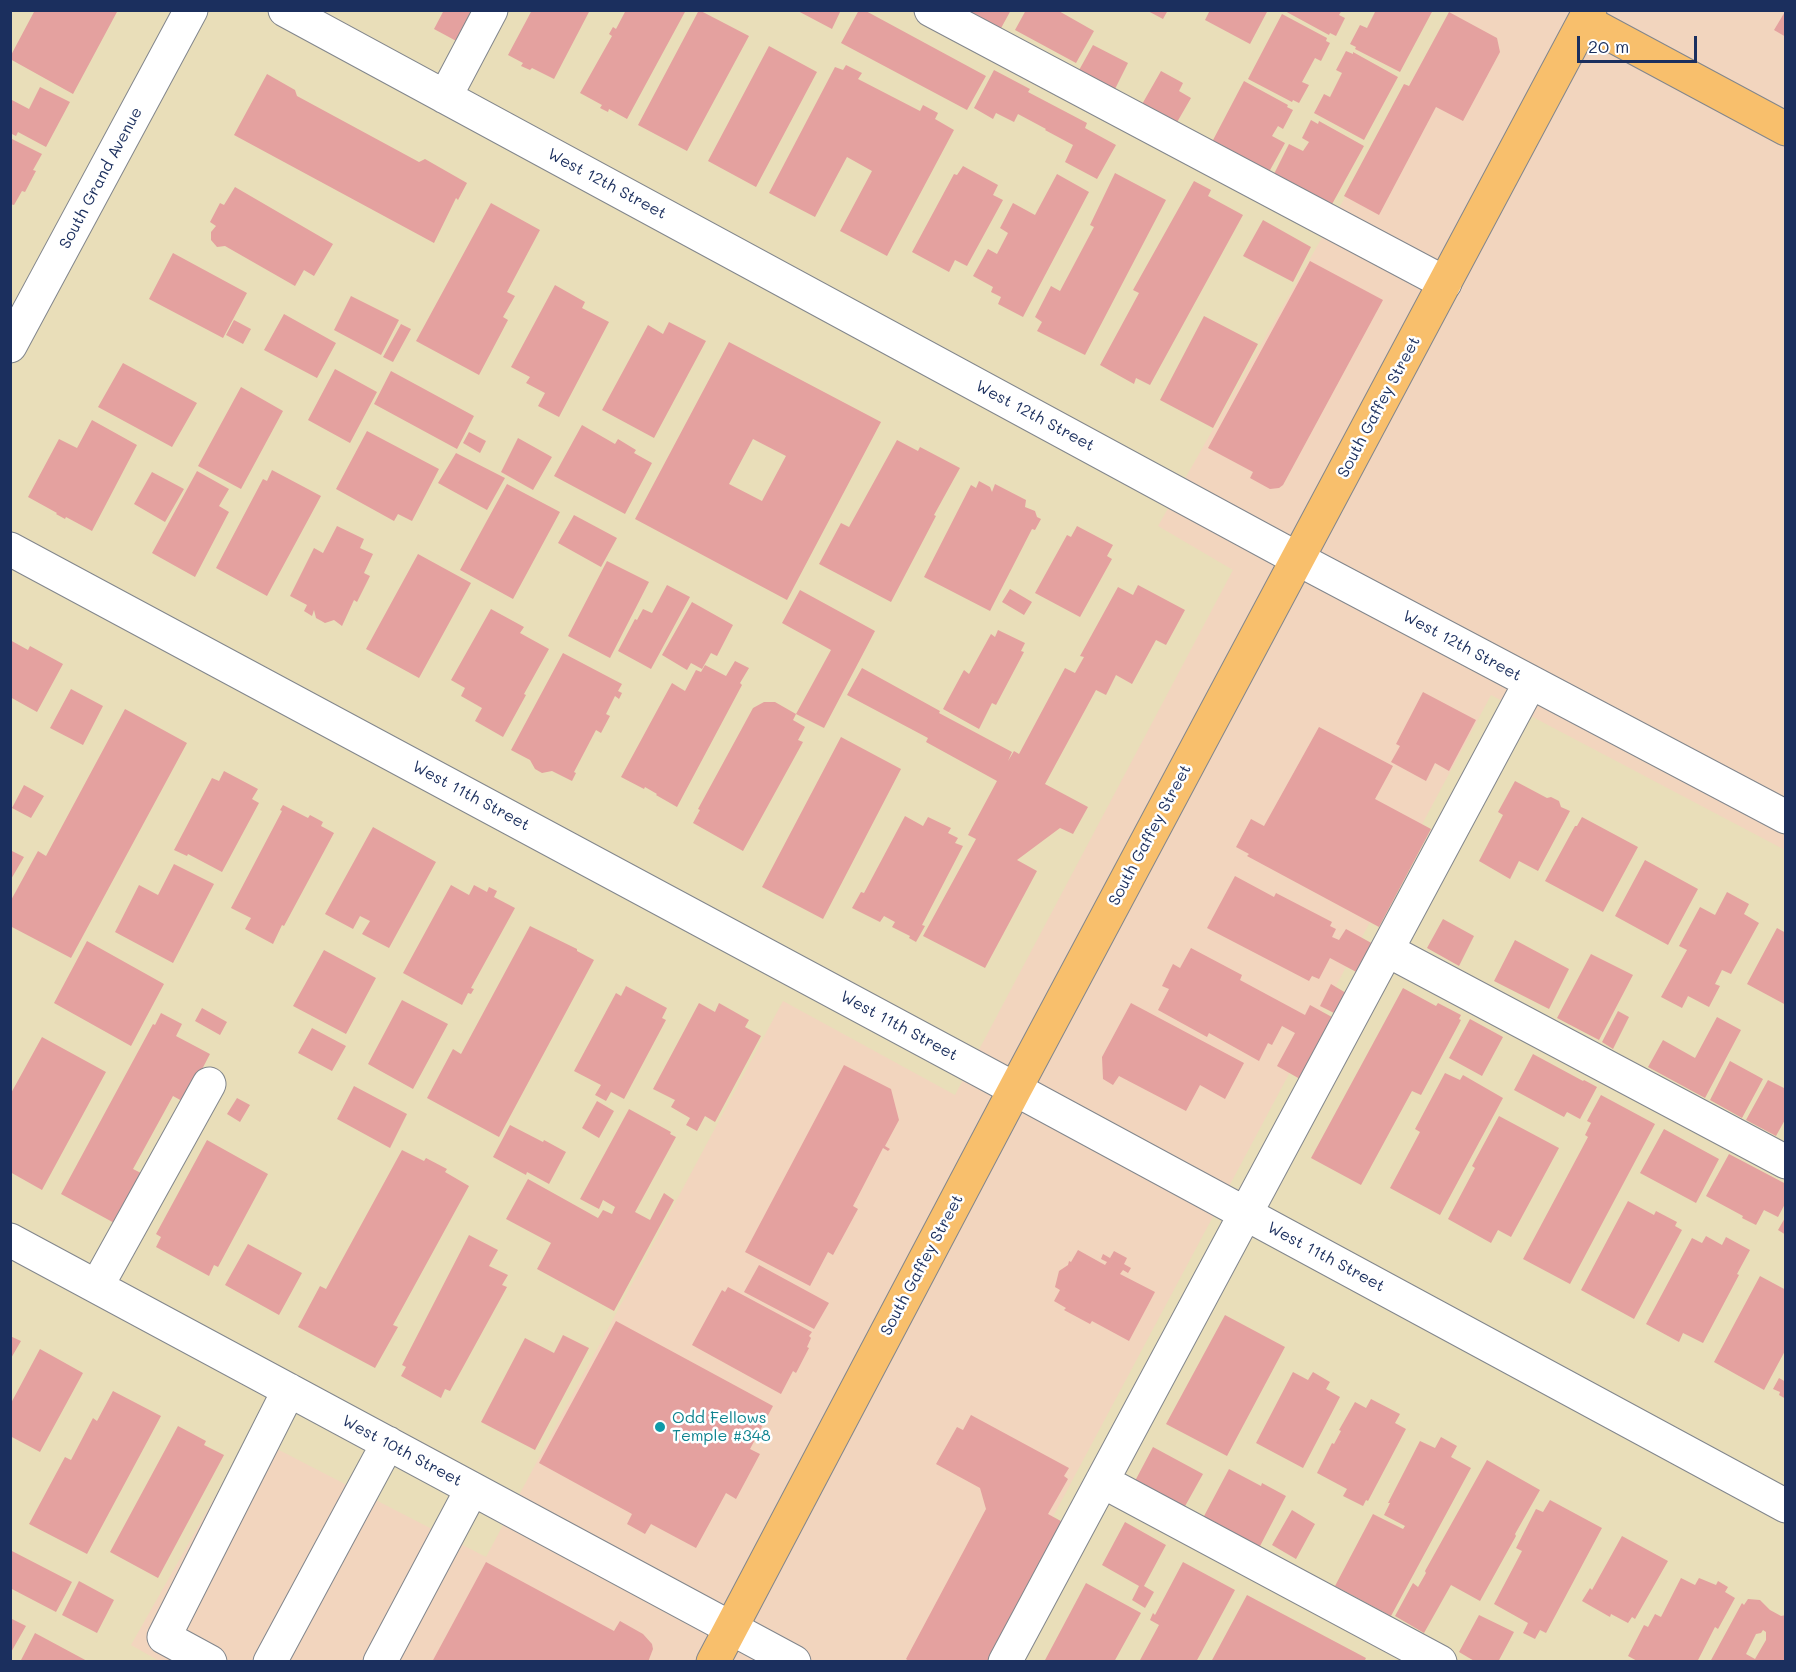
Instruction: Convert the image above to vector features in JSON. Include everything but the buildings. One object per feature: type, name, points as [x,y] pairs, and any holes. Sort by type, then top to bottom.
[{"type":"main road","name":"South Gaffey Street","points":[[712,1662],[1445,283],[1580,14]]},
{"type":"main road","points":[[1580,14],[1785,129]]},
{"type":"street","name":"South Grand Avenue","points":[[10,346],[191,10]]},
{"type":"street","name":"West 12th Street","points":[[285,10],[1299,558],[1785,817]]},
{"type":"street","points":[[446,97],[491,10]]},
{"type":"street","points":[[931,10],[1445,283]]},
{"type":"street","name":"West 11th Street","points":[[10,549],[1785,1506]]},
{"type":"street","points":[[1005,1662],[1530,682]]},
{"type":"street","points":[[1388,950],[1785,1162]]},
{"type":"street","points":[[97,1286],[209,1084]]},
{"type":"street","name":"West 10th Street","points":[[10,1240],[794,1662]]},
{"type":"street","points":[[210,1662],[164,1637],[289,1390]]},
{"type":"street","points":[[270,1662],[388,1443]]},
{"type":"street","points":[[1102,1481],[1440,1662]]},
{"type":"street","points":[[380,1662],[472,1489]]},
{"type":"shaded area","points":[[1451,11],[1785,11],[1785,850],[1491,695],[976,1661],[161,1662],[131,1645],[250,1435],[486,1557],[783,1001],[955,1095],[1233,570],[1158,526]]},
{"type":"place","name":"Odd Fellows Temple #348","points":[[660,1427]]}]
